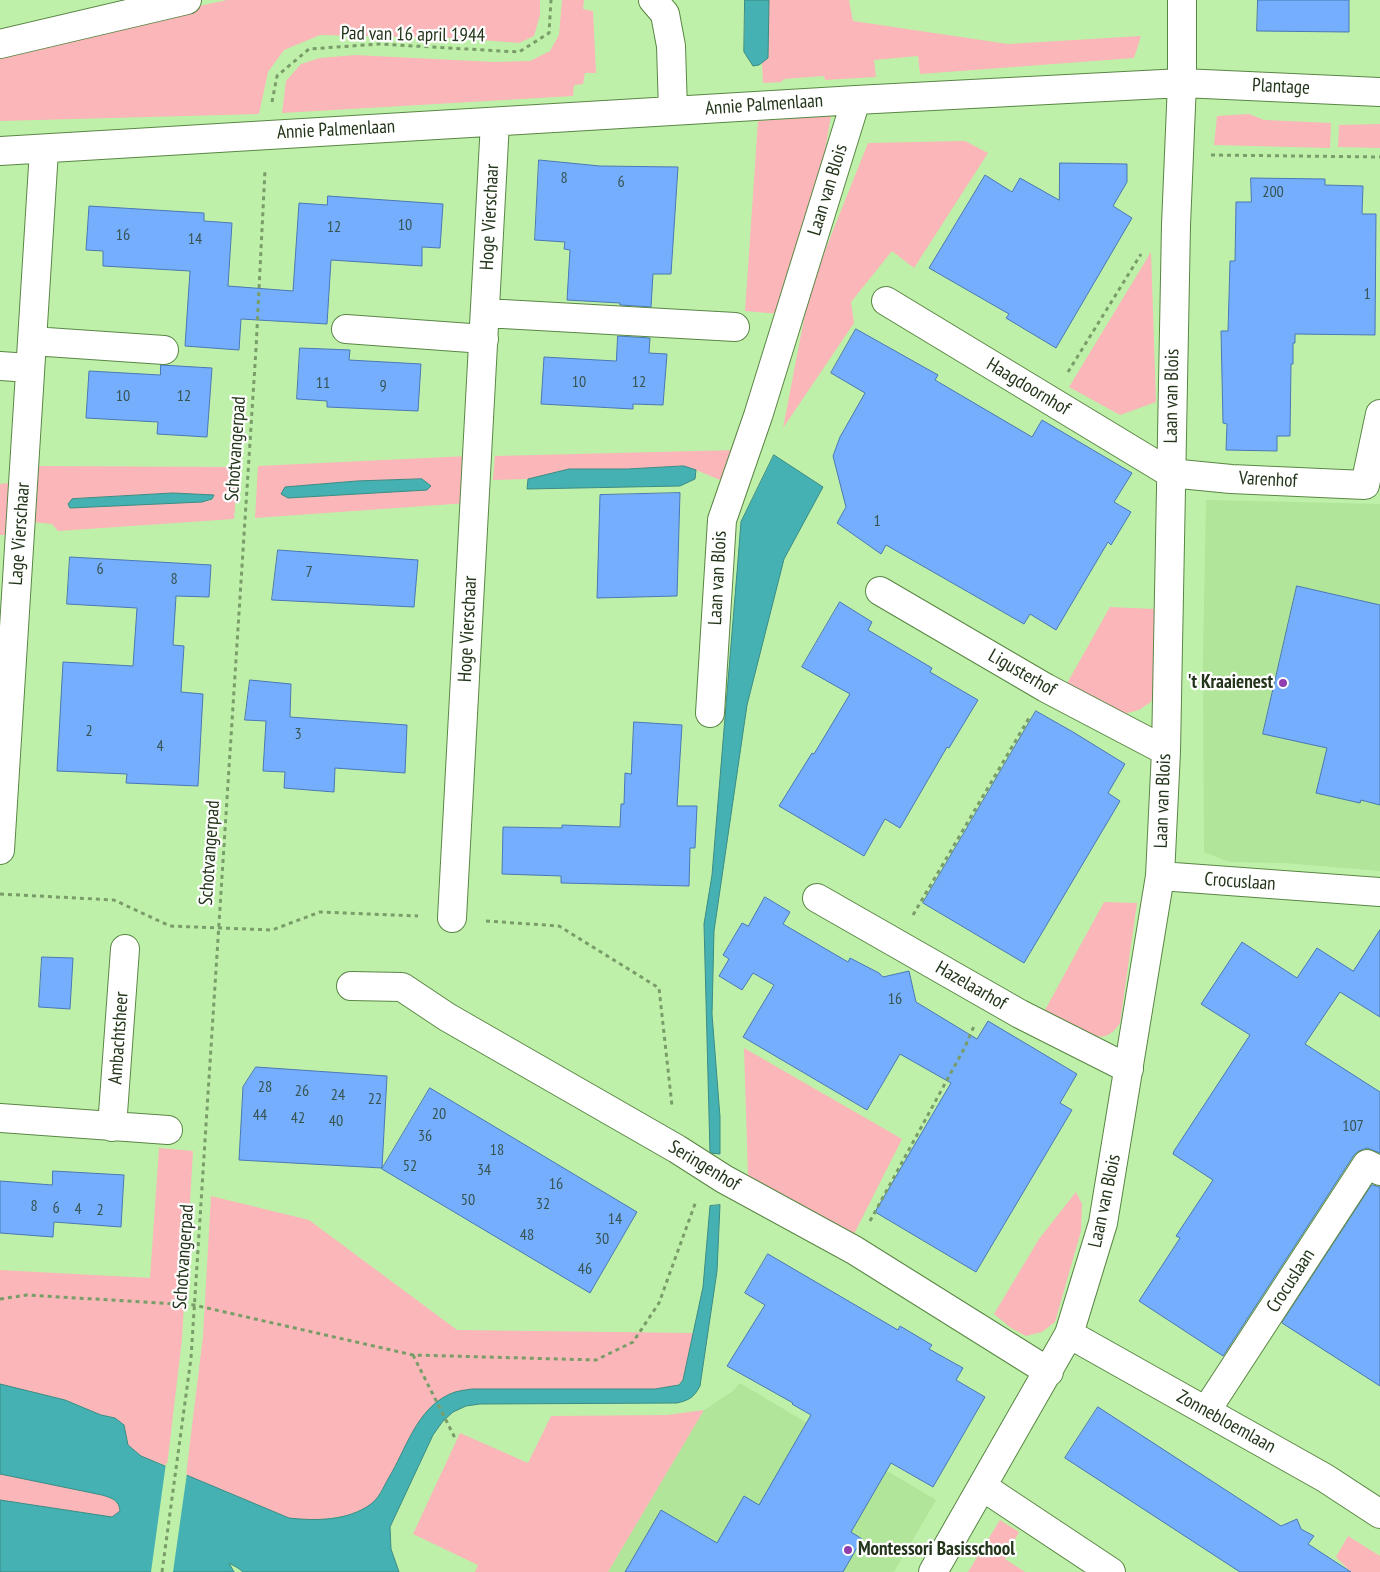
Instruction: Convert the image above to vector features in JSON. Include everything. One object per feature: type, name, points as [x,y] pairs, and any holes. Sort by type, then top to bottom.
[{"type":"street","points":[[0,44],[187,0]]},
{"type":"street","points":[[652,0],[665,14],[671,46],[673,111]]},
{"type":"street","name":"Laan van Blois","points":[[933,1572],[1069,1334],[1103,1223],[1160,876],[1166,751],[1170,473],[1178,154],[1182,83],[1182,0]]},
{"type":"street","points":[[856,100],[1182,83]]},
{"type":"street","name":"Plantage","points":[[1182,83],[1380,92]]},
{"type":"street","name":"Annie Palmenlaan","points":[[0,151],[44,150],[266,134],[856,100]]},
{"type":"street","name":"Laan van Blois","points":[[710,714],[722,520],[758,416],[856,100]]},
{"type":"street","name":"Hoge Vierschaar","points":[[452,918],[495,122]]},
{"type":"street","name":"Lage Vierschaar","points":[[0,850],[44,150]]},
{"type":"street","name":"Haagdoornhof","points":[[886,301],[1170,473]]},
{"type":"street","points":[[346,330],[484,326],[735,327]]},
{"type":"street","points":[[32,341],[164,350]]},
{"type":"street","points":[[0,366],[30,368]]},
{"type":"street","name":"Varenhof","points":[[1170,473],[1231,479],[1365,485],[1380,414]]},
{"type":"street","name":"Ligusterhof","points":[[880,591],[1046,688],[1166,751]]},
{"type":"street","name":"Crocuslaan","points":[[1160,876],[1380,892]]},
{"type":"street","name":"Hazelaarhof","points":[[817,898],[1020,1014],[1129,1069]]},
{"type":"street","name":"Ambachtsheer","points":[[112,1127],[125,950]]},
{"type":"street","name":"Seringenhof","points":[[351,986],[402,987],[448,1017],[677,1149],[712,1172],[854,1250],[1049,1372]]},
{"type":"street","points":[[0,1118],[168,1130]]},
{"type":"street","name":"Crocuslaan","points":[[1206,1411],[1367,1164],[1380,1171]]},
{"type":"street","name":"Zonnebloemlaan","points":[[1069,1334],[1325,1478],[1380,1514]]},
{"type":"street","points":[[983,1487],[1111,1572]]},
{"type":"path","name":"Pad van 16 april 1944","points":[[266,134],[277,76],[309,49],[379,44],[519,52],[549,33],[551,0]]},
{"type":"path","name":"Schotvangerpad","points":[[162,1572],[191,1358],[256,348],[266,134]]},
{"type":"path","points":[[1178,154],[1380,157]]},
{"type":"path","points":[[1050,401],[1140,255],[1176,225]]},
{"type":"path","points":[[896,944],[1046,688]]},
{"type":"path","points":[[854,1250],[965,1047],[988,995]]},
{"type":"path","points":[[0,1299],[27,1295],[194,1305],[413,1355],[596,1360],[633,1342],[659,1303],[698,1195],[712,1172]]},
{"type":"path","points":[[413,1355],[456,1440]]},
{"type":"shaded area","points":[[227,0],[540,0],[540,15],[534,36],[519,43],[457,38],[320,35],[284,50],[268,72],[259,114],[0,121],[0,50]]},
{"type":"shaded area","points":[[562,0],[584,0],[583,9],[593,11],[596,73],[585,73],[583,84],[574,85],[573,96],[282,113],[286,81],[301,64],[320,58],[355,55],[494,62],[530,61],[550,51],[559,35]]},
{"type":"shaded area","points":[[769,0],[849,0],[853,21],[1008,44],[1141,36],[1134,58],[920,74],[918,56],[874,60],[876,77],[825,80],[824,76],[784,79],[781,82],[763,83],[762,63],[768,58]]},
{"type":"shaded area","points":[[1249,114],[1264,120],[1331,123],[1330,148],[1214,145],[1217,116]]},
{"type":"shaded area","points":[[831,116],[819,185],[780,314],[745,311],[758,121]]},
{"type":"shaded area","points":[[1380,124],[1380,148],[1338,147],[1339,125]]},
{"type":"shaded area","points":[[965,141],[988,153],[914,268],[892,251],[851,302],[854,323],[783,428],[810,288],[868,143]]},
{"type":"shaded area","points":[[1151,252],[1156,402],[1120,415],[1069,387]]},
{"type":"shaded area","points":[[737,450],[725,482],[684,466],[627,469],[569,469],[528,479],[493,480],[495,456]]},
{"type":"shaded area","points":[[468,456],[467,503],[255,518],[258,466]],"holes":[[[422,479],[431,486],[427,490],[288,498]]]},
{"type":"shaded area","points":[[35,466],[238,467],[234,519],[58,531],[52,524],[33,522]],"holes":[[[173,493],[214,495],[212,500],[202,502],[70,508],[68,504],[72,499]]]},
{"type":"shaded area","points":[[9,483],[8,535],[0,535],[0,484]]},
{"type":"shaded area","points":[[1206,500],[1380,504],[1380,871],[1284,863],[1229,862],[1204,852],[1203,661]]},
{"type":"shaded area","points":[[1110,607],[1155,609],[1153,692],[1151,702],[1139,710],[1120,715],[1066,685]]},
{"type":"shaded area","points":[[1104,902],[1137,903],[1120,1023],[1109,1034],[1098,1036],[1079,1030],[1045,1010]]},
{"type":"shaded area","points":[[744,1048],[902,1139],[853,1236],[748,1177]]},
{"type":"shaded area","points":[[159,1148],[193,1151],[182,1339],[167,1466],[141,1456],[128,1445],[124,1425],[115,1418],[101,1415],[65,1400],[0,1384],[0,1270],[150,1278]]},
{"type":"shaded area","points":[[1076,1192],[1082,1204],[1081,1231],[1055,1322],[1042,1332],[1026,1336],[1011,1328],[994,1314],[1039,1239]]},
{"type":"shaded area","points":[[211,1196],[309,1220],[457,1330],[693,1333],[683,1380],[674,1387],[655,1389],[472,1389],[392,1473],[376,1500],[369,1506],[349,1515],[312,1521],[289,1518],[186,1475],[203,1336]]},
{"type":"shaded area","points":[[740,1383],[936,1500],[894,1572],[608,1572],[704,1410],[733,1391]]},
{"type":"shaded area","points":[[704,1410],[608,1572],[475,1572],[478,1565],[413,1534],[460,1433],[528,1463],[551,1416],[667,1415]]},
{"type":"shaded area","points":[[0,1474],[106,1496],[117,1502],[120,1512],[112,1517],[0,1500]]},
{"type":"shaded area","points":[[1000,1520],[1019,1532],[1005,1559],[1025,1572],[968,1572]]},
{"type":"shaded area","points":[[1348,1536],[1380,1556],[1380,1572],[1351,1572],[1336,1557]]},
{"type":"water","points":[[745,0],[769,0],[768,58],[759,65],[753,66],[744,52]]},
{"type":"water","points":[[774,455],[823,487],[784,559],[747,705],[714,931],[712,1014],[720,1117],[720,1154],[710,1153],[704,924],[712,875],[741,522]]},
{"type":"water","points":[[684,466],[696,470],[695,479],[680,486],[527,489],[528,479],[569,469],[627,469]]},
{"type":"water","points":[[422,479],[431,486],[427,490],[288,498],[281,494],[285,487],[357,481]]},
{"type":"water","points":[[173,493],[214,495],[212,499],[202,502],[70,508],[68,504],[72,499]]},
{"type":"water","points":[[720,1205],[717,1271],[700,1386],[694,1395],[677,1403],[480,1404],[466,1406],[453,1412],[443,1421],[433,1435],[390,1527],[391,1549],[399,1572],[243,1572],[229,1563],[234,1572],[0,1572],[0,1500],[112,1517],[120,1511],[117,1502],[106,1496],[0,1474],[0,1384],[65,1400],[101,1415],[115,1418],[124,1425],[128,1445],[141,1456],[289,1518],[320,1519],[342,1517],[362,1510],[376,1499],[420,1420],[438,1401],[452,1393],[472,1389],[655,1389],[679,1385],[683,1380],[703,1287],[710,1206]]},
{"type":"pier","points":[[166,1463],[187,1473],[173,1572],[151,1572]]},
{"type":"building","points":[[1258,0],[1349,0],[1349,32],[1257,31]]},
{"type":"building","points":[[539,160],[600,166],[678,167],[671,274],[653,274],[651,307],[567,300],[570,250],[564,249],[565,242],[535,240]]},
{"type":"building","points":[[1060,163],[1127,164],[1127,182],[1113,206],[1132,218],[1056,348],[1006,318],[1009,314],[929,268],[985,175],[1012,192],[1020,178],[1059,200]]},
{"type":"building","points":[[1251,178],[1325,179],[1325,185],[1363,186],[1362,214],[1376,214],[1375,335],[1295,334],[1293,364],[1291,364],[1290,436],[1277,436],[1277,451],[1226,450],[1227,424],[1223,423],[1221,331],[1228,331],[1230,261],[1235,261],[1236,202],[1251,202]]},
{"type":"building","points":[[328,196],[443,204],[440,248],[422,247],[422,266],[331,260],[327,324],[241,319],[239,350],[185,346],[190,271],[103,266],[103,251],[86,250],[89,206],[204,213],[204,221],[232,223],[228,286],[293,291],[299,203],[327,205]]},
{"type":"building","points":[[856,329],[938,375],[935,380],[1032,437],[1042,420],[1132,473],[1114,502],[1131,512],[1111,545],[1108,542],[1056,630],[1030,614],[1024,624],[886,545],[881,554],[837,523],[846,507],[833,456],[840,437],[865,393],[831,373]]},
{"type":"building","points":[[618,336],[650,338],[649,353],[667,354],[663,405],[633,404],[633,409],[541,404],[544,357],[616,361]]},
{"type":"building","points":[[300,348],[350,350],[349,360],[421,364],[418,411],[327,407],[327,401],[297,399]]},
{"type":"building","points":[[161,365],[212,368],[207,437],[157,434],[158,422],[86,418],[89,371],[160,375]]},
{"type":"building","points":[[680,493],[677,596],[597,598],[600,495]]},
{"type":"building","points":[[278,550],[418,560],[414,607],[272,600]]},
{"type":"building","points":[[70,557],[211,565],[209,597],[176,596],[173,645],[184,646],[181,692],[203,694],[198,786],[126,783],[127,774],[57,771],[63,662],[133,666],[137,608],[67,604]]},
{"type":"building","points":[[1297,586],[1380,605],[1380,805],[1361,800],[1360,803],[1316,793],[1327,748],[1263,734]]},
{"type":"building","points":[[840,602],[872,622],[868,630],[932,668],[930,672],[978,700],[949,748],[947,747],[900,828],[885,819],[864,856],[779,806],[812,753],[814,754],[850,694],[802,667]]},
{"type":"building","points":[[250,680],[291,684],[290,717],[407,725],[405,773],[335,768],[334,792],[284,788],[285,772],[263,771],[266,721],[245,720]]},
{"type":"building","points":[[1036,711],[1125,764],[1108,793],[1120,801],[1024,963],[923,903]]},
{"type":"building","points":[[634,722],[682,725],[677,806],[697,806],[695,848],[690,848],[689,886],[561,883],[561,876],[502,874],[503,827],[562,828],[562,825],[620,827],[621,804],[624,804],[625,773],[631,774]]},
{"type":"building","points":[[765,897],[790,912],[783,924],[848,962],[850,958],[883,977],[909,971],[916,1002],[977,1039],[988,1021],[1077,1074],[1060,1103],[1072,1110],[976,1272],[875,1212],[951,1083],[900,1054],[867,1110],[743,1037],[774,985],[753,973],[742,990],[719,976],[729,959],[723,955],[742,923],[748,926]]},
{"type":"building","points":[[1380,930],[1380,1017],[1340,992],[1305,1044],[1380,1092],[1380,1153],[1367,1148],[1354,1155],[1223,1356],[1139,1301],[1180,1238],[1176,1236],[1213,1180],[1173,1154],[1174,1151],[1250,1035],[1201,1004],[1242,942],[1297,978],[1317,948],[1353,971]]},
{"type":"building","points":[[42,957],[73,958],[70,1009],[39,1007]]},
{"type":"building","points":[[256,1067],[387,1076],[382,1168],[239,1160],[243,1087]]},
{"type":"building","points":[[430,1088],[637,1212],[590,1293],[382,1169]]},
{"type":"building","points":[[53,1171],[124,1175],[121,1227],[54,1222],[53,1237],[0,1233],[0,1181],[52,1185]]},
{"type":"building","points":[[1372,1185],[1380,1187],[1380,1386],[1282,1323]]},
{"type":"building","points":[[768,1254],[898,1330],[900,1326],[932,1345],[929,1349],[963,1368],[956,1380],[985,1397],[933,1487],[891,1463],[851,1532],[862,1539],[843,1572],[625,1572],[661,1510],[717,1543],[744,1496],[759,1505],[811,1415],[727,1366],[765,1305],[745,1293]]},
{"type":"building","points":[[1098,1407],[1281,1526],[1297,1519],[1301,1529],[1314,1536],[1308,1544],[1351,1572],[1240,1572],[1065,1458]]},
{"type":"place","name":"'t Kraaienest","points":[[1283,683]]},
{"type":"place","name":"Montessori Basisschool","points":[[848,1550]]}]
